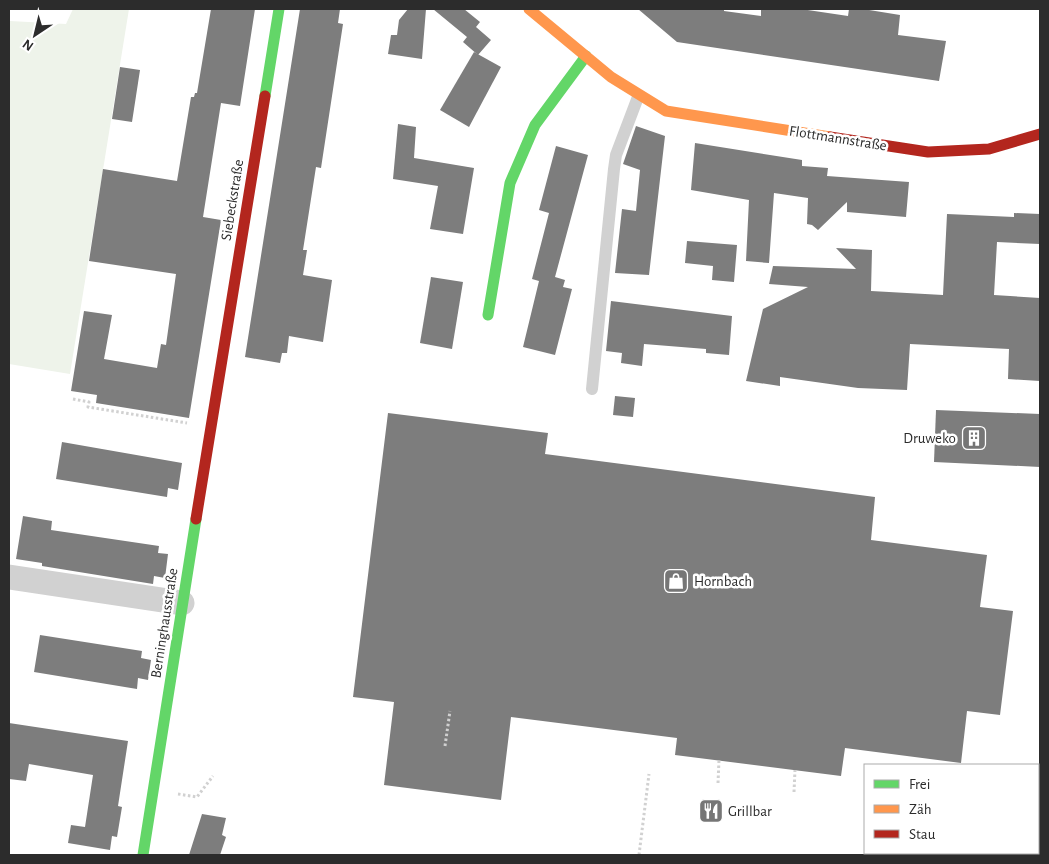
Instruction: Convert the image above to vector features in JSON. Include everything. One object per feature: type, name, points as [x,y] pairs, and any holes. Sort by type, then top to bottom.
[{"type":"street","name":"Siebeckstraße","points":[[215,396],[279,9]]},
{"type":"street","name":"Flottmannstraße","points":[[529,9],[638,97],[666,111],[928,152],[989,149],[1040,134]]},
{"type":"street","points":[[488,314],[510,183],[535,125],[586,56]]},
{"type":"street","name":"Berninghausstraße","points":[[143,855],[215,396]]},
{"type":"street","points":[[9,577],[182,603]]},
{"type":"lane","points":[[592,389],[616,155],[638,97]]},
{"type":"path","points":[[73,399],[89,402],[88,407],[210,427]]},
{"type":"path","points":[[445,746],[450,712]]},
{"type":"path","points":[[718,782],[719,760]]},
{"type":"path","points":[[794,792],[796,770]]},
{"type":"path","points":[[639,855],[649,774]]},
{"type":"path","points":[[153,790],[197,797],[213,776]]},
{"type":"shaded area","points":[[73,9],[129,9],[70,374],[9,364],[9,32],[10,21],[66,24]]},
{"type":"building","points":[[211,9],[255,9],[240,106],[221,103],[203,217],[221,220],[189,418],[96,403],[97,395],[71,391],[84,311],[112,315],[104,359],[157,368],[161,344],[166,345],[176,274],[89,261],[103,169],[177,181],[191,97],[194,97],[195,93],[197,93]]},
{"type":"building","points":[[300,9],[340,9],[338,23],[343,24],[321,168],[316,167],[303,250],[307,250],[303,275],[332,280],[323,342],[289,336],[287,353],[282,353],[280,363],[245,357]]},
{"type":"building","points":[[408,9],[426,9],[422,59],[388,54],[391,35],[397,35],[399,20]]},
{"type":"building","points":[[433,9],[464,9],[480,22],[476,27],[491,40],[478,55],[463,42],[467,37]]},
{"type":"building","points":[[638,9],[724,9],[724,11],[761,16],[761,9],[801,9],[848,16],[849,9],[863,9],[900,15],[898,35],[946,41],[939,81],[677,42]]},
{"type":"building","points":[[474,52],[501,67],[469,127],[440,110]]},
{"type":"building","points":[[120,67],[140,70],[132,122],[112,119]]},
{"type":"building","points":[[398,124],[416,127],[414,158],[474,168],[463,234],[430,229],[438,186],[393,179]]},
{"type":"building","points":[[636,126],[665,136],[649,275],[615,273],[622,209],[636,211],[640,170],[623,164]]},
{"type":"building","points":[[695,143],[802,160],[802,166],[828,168],[827,176],[909,182],[906,217],[847,212],[847,202],[818,230],[812,225],[807,224],[808,198],[774,193],[769,263],[746,261],[749,200],[691,190]]},
{"type":"building","points":[[556,146],[588,155],[555,277],[565,280],[563,287],[572,289],[555,355],[523,347],[539,281],[532,279],[549,213],[539,210]]},
{"type":"building","points":[[1014,213],[1040,214],[1040,244],[997,242],[994,295],[1040,298],[1040,381],[1008,379],[1009,349],[910,344],[907,390],[858,388],[780,377],[780,386],[746,381],[763,309],[808,287],[769,284],[773,266],[856,269],[836,248],[872,250],[871,291],[943,295],[947,214],[1014,217]]},
{"type":"building","points":[[687,241],[737,245],[734,282],[712,280],[713,266],[685,263]]},
{"type":"building","points":[[431,277],[463,282],[452,349],[420,343]]},
{"type":"building","points":[[611,301],[732,316],[729,355],[706,353],[706,349],[644,344],[642,366],[621,363],[622,353],[606,351]]},
{"type":"building","points":[[615,396],[635,398],[633,417],[613,415]]},
{"type":"building","name":"Druweko","points":[[936,410],[1040,414],[1040,467],[934,462]]},
{"type":"building","name":"Hornbach","points":[[388,413],[548,433],[545,454],[875,497],[871,540],[987,555],[980,607],[1013,611],[1000,715],[967,711],[961,763],[845,748],[841,776],[675,755],[677,738],[511,717],[501,800],[384,785],[394,702],[353,697]]},
{"type":"building","points":[[62,442],[182,463],[178,490],[168,488],[167,497],[56,479]]},
{"type":"building","points":[[23,516],[52,521],[51,530],[159,546],[158,553],[168,554],[165,578],[154,576],[153,584],[42,566],[42,563],[16,559]]},
{"type":"building","points":[[40,635],[142,651],[141,658],[151,660],[148,680],[138,678],[137,689],[34,672]]},
{"type":"building","points":[[9,723],[128,741],[118,806],[122,807],[117,837],[112,836],[110,850],[68,843],[71,825],[85,827],[93,775],[29,764],[26,781],[9,779]]},
{"type":"building","points":[[202,814],[226,818],[222,835],[226,837],[220,855],[189,855]]},
{"type":"traffic: fast","points":[[265,96],[279,9]]},
{"type":"traffic: fast","points":[[488,315],[510,183],[535,125],[586,56]]},
{"type":"traffic: fast","points":[[143,855],[196,519]]},
{"type":"traffic: slow","points":[[529,9],[611,77],[666,111],[830,137]]},
{"type":"traffic: jam","points":[[196,519],[265,96]]},
{"type":"traffic: jam","points":[[830,137],[928,152],[989,149],[1040,134]]},
{"type":"place","name":"Druweko","points":[[974,438]]},
{"type":"place","name":"Hornbach","points":[[676,581]]},
{"type":"place","name":"Grillbar","points":[[711,811]]}]
